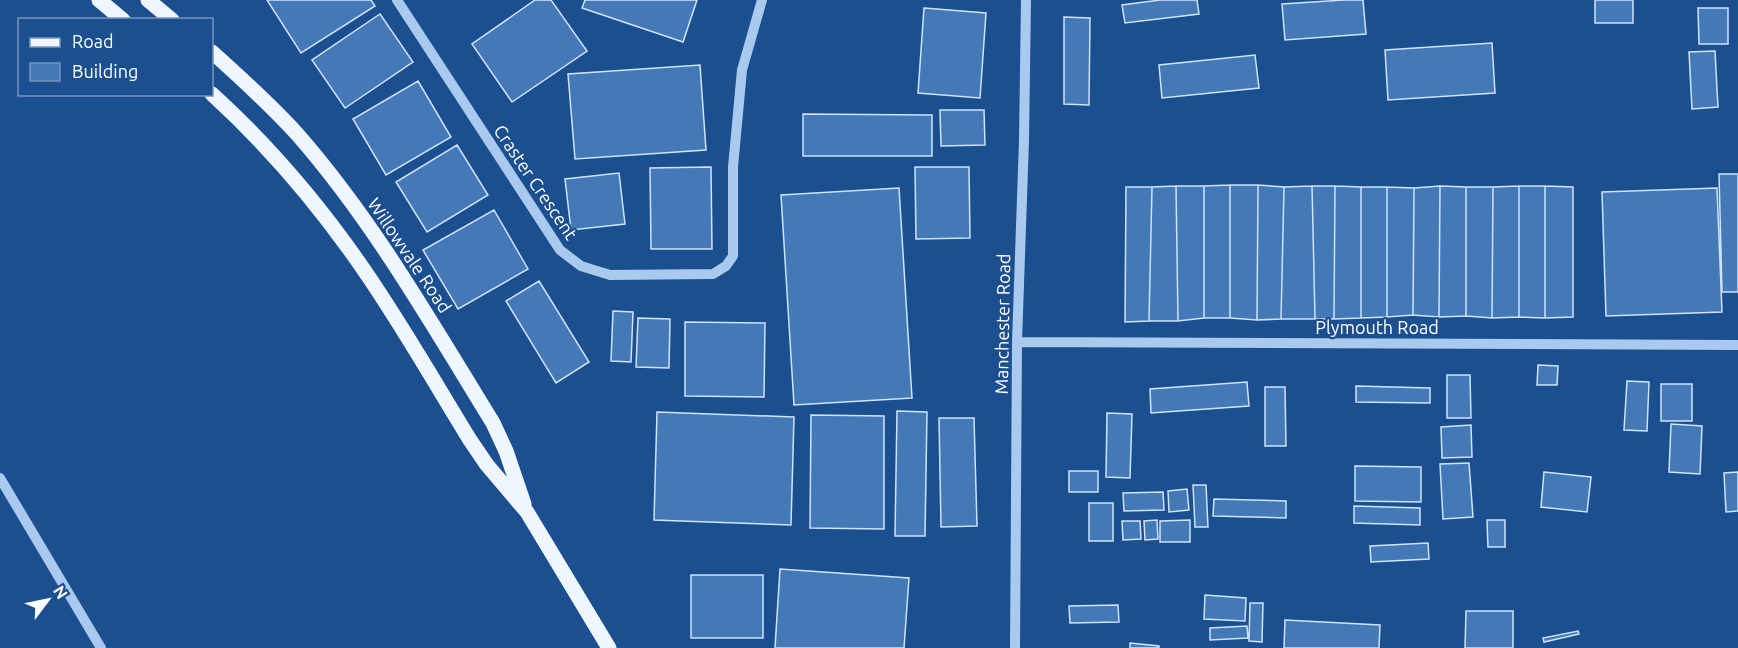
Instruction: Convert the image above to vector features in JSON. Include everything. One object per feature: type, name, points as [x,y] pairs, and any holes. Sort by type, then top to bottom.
[{"type":"main road","points":[[99,0],[121,18]]},
{"type":"main road","points":[[148,0],[170,18]]},
{"type":"main road","name":"Willowvale Road","points":[[213,53],[259,95],[297,135],[347,196],[388,254],[493,423],[506,451],[526,512]]},
{"type":"main road","name":"Willowvale Road","points":[[213,95],[273,154],[320,210],[364,270],[487,465],[526,512],[609,648]]},
{"type":"street","name":"Craster Crescent","points":[[397,0],[560,250],[581,266],[610,275],[713,274],[726,266],[733,256],[733,167],[742,70],[762,0]]},
{"type":"street","name":"Manchester Road","points":[[1015,648],[1017,342],[1026,0]]},
{"type":"street","name":"Plymouth Road","points":[[1017,342],[1738,345]]},
{"type":"street","points":[[0,478],[101,648]]},
{"type":"building","points":[[267,0],[371,0],[375,6],[301,53]]},
{"type":"building","points":[[535,0],[551,0],[587,51],[512,102],[472,44]]},
{"type":"building","points":[[585,0],[697,0],[683,42],[582,8]]},
{"type":"building","points":[[1160,0],[1197,0],[1199,14],[1125,23],[1122,5]]},
{"type":"building","points":[[1363,0],[1366,34],[1285,40],[1282,4]]},
{"type":"building","points":[[1595,0],[1633,0],[1633,23],[1595,23]]},
{"type":"building","points":[[924,8],[986,13],[980,98],[918,93]]},
{"type":"building","points":[[1698,8],[1728,8],[1728,44],[1699,44]]},
{"type":"building","points":[[380,14],[413,62],[345,108],[312,60]]},
{"type":"building","points":[[1064,17],[1090,18],[1089,105],[1064,104]]},
{"type":"building","points":[[1492,43],[1495,93],[1388,100],[1385,50]]},
{"type":"building","points":[[1715,51],[1718,107],[1692,109],[1689,52]]},
{"type":"building","points":[[1255,55],[1259,88],[1162,98],[1159,65]]},
{"type":"building","points":[[700,65],[706,150],[575,159],[568,74]]},
{"type":"building","points":[[418,81],[451,137],[386,175],[353,119]]},
{"type":"building","points":[[940,110],[984,110],[985,145],[941,146]]},
{"type":"building","points":[[803,114],[932,115],[932,156],[803,156]]},
{"type":"building","points":[[457,145],[488,195],[427,232],[396,182]]},
{"type":"building","points":[[711,167],[712,249],[651,249],[650,168]]},
{"type":"building","points":[[915,167],[969,167],[970,238],[916,239]]},
{"type":"building","points":[[619,173],[625,224],[571,230],[565,179]]},
{"type":"building","points":[[1719,174],[1738,174],[1738,292],[1722,292]]},
{"type":"building","points":[[1230,185],[1230,318],[1204,318],[1204,186]]},
{"type":"building","points":[[1230,185],[1258,185],[1257,320],[1230,318]]},
{"type":"building","points":[[1258,185],[1284,187],[1281,319],[1257,320]]},
{"type":"building","points":[[1176,186],[1204,186],[1204,318],[1178,321]]},
{"type":"building","points":[[1176,186],[1178,321],[1149,321],[1152,187]]},
{"type":"building","points":[[1312,186],[1335,186],[1334,319],[1315,319]]},
{"type":"building","points":[[1312,186],[1315,319],[1281,319],[1284,187]]},
{"type":"building","points":[[1335,186],[1361,187],[1361,318],[1334,319]]},
{"type":"building","points":[[1440,186],[1466,187],[1466,316],[1439,317]]},
{"type":"building","points":[[1440,186],[1439,317],[1413,315],[1414,188]]},
{"type":"building","points":[[1519,186],[1519,317],[1492,318],[1493,187]]},
{"type":"building","points":[[1519,186],[1545,186],[1545,318],[1519,317]]},
{"type":"building","points":[[1545,186],[1573,187],[1573,317],[1545,318]]},
{"type":"building","points":[[1126,187],[1152,187],[1149,321],[1125,322]]},
{"type":"building","points":[[1361,187],[1387,187],[1387,317],[1361,318]]},
{"type":"building","points":[[1387,187],[1414,188],[1413,315],[1387,317]]},
{"type":"building","points":[[1466,187],[1493,187],[1492,318],[1466,316]]},
{"type":"building","points":[[899,188],[912,398],[794,405],[781,195]]},
{"type":"building","points":[[1717,188],[1722,312],[1606,316],[1602,192]]},
{"type":"building","points":[[494,210],[528,269],[458,309],[423,250]]},
{"type":"building","points":[[539,281],[589,362],[556,383],[506,301]]},
{"type":"building","points":[[613,311],[633,312],[631,362],[611,361]]},
{"type":"building","points":[[638,318],[670,319],[669,368],[636,367]]},
{"type":"building","points":[[685,322],[765,323],[764,397],[685,396]]},
{"type":"building","points":[[1538,365],[1558,366],[1557,385],[1537,385]]},
{"type":"building","points":[[1447,375],[1470,375],[1471,418],[1447,418]]},
{"type":"building","points":[[1627,381],[1649,382],[1647,431],[1624,430]]},
{"type":"building","points":[[1247,382],[1249,406],[1151,413],[1150,389]]},
{"type":"building","points":[[1661,384],[1692,384],[1692,421],[1661,421]]},
{"type":"building","points":[[1356,386],[1430,388],[1430,403],[1356,402]]},
{"type":"building","points":[[1265,387],[1285,387],[1286,446],[1265,446]]},
{"type":"building","points":[[897,411],[927,412],[925,536],[895,536]]},
{"type":"building","points":[[657,412],[794,417],[791,525],[654,520]]},
{"type":"building","points":[[1107,413],[1132,414],[1130,478],[1106,477]]},
{"type":"building","points":[[811,415],[884,416],[884,529],[810,528]]},
{"type":"building","points":[[939,418],[974,418],[977,526],[941,527]]},
{"type":"building","points":[[1671,424],[1702,426],[1700,474],[1669,472]]},
{"type":"building","points":[[1471,425],[1472,457],[1442,458],[1441,427]]},
{"type":"building","points":[[1469,463],[1473,517],[1443,519],[1440,464]]},
{"type":"building","points":[[1355,466],[1421,467],[1421,502],[1355,501]]},
{"type":"building","points":[[1069,471],[1098,471],[1098,492],[1069,492]]},
{"type":"building","points":[[1544,472],[1591,477],[1587,512],[1541,507]]},
{"type":"building","points":[[1738,472],[1738,511],[1726,512],[1724,473]]},
{"type":"building","points":[[1193,485],[1206,485],[1208,527],[1195,527]]},
{"type":"building","points":[[1187,489],[1189,510],[1169,512],[1168,491]]},
{"type":"building","points":[[1163,492],[1164,510],[1124,511],[1123,493]]},
{"type":"building","points":[[1214,499],[1286,501],[1286,518],[1213,516]]},
{"type":"building","points":[[1089,503],[1113,503],[1113,541],[1089,541]]},
{"type":"building","points":[[1354,506],[1420,508],[1420,525],[1354,523]]},
{"type":"building","points":[[1157,520],[1158,539],[1145,540],[1144,521]]},
{"type":"building","points":[[1190,520],[1190,542],[1160,542],[1160,521]]},
{"type":"building","points":[[1487,520],[1505,520],[1505,547],[1488,547]]},
{"type":"building","points":[[1122,521],[1140,521],[1141,539],[1123,540]]},
{"type":"building","points":[[1428,543],[1429,559],[1371,562],[1370,546]]},
{"type":"building","points":[[780,569],[909,578],[904,648],[775,648]]},
{"type":"building","points":[[691,575],[763,575],[763,638],[691,638]]},
{"type":"building","points":[[1205,595],[1246,598],[1245,621],[1204,619]]},
{"type":"building","points":[[1250,603],[1263,603],[1262,642],[1249,641]]},
{"type":"building","points":[[1118,605],[1119,622],[1070,623],[1069,606]]},
{"type":"building","points":[[1466,611],[1513,611],[1513,648],[1465,648]]},
{"type":"building","points":[[1285,620],[1380,625],[1379,648],[1284,648]]},
{"type":"building","points":[[1247,626],[1248,638],[1210,640],[1210,628]]},
{"type":"building","points":[[1578,631],[1579,634],[1544,642],[1543,638]]},
{"type":"building","points":[[1130,643],[1159,646],[1159,648],[1130,648]]}]
